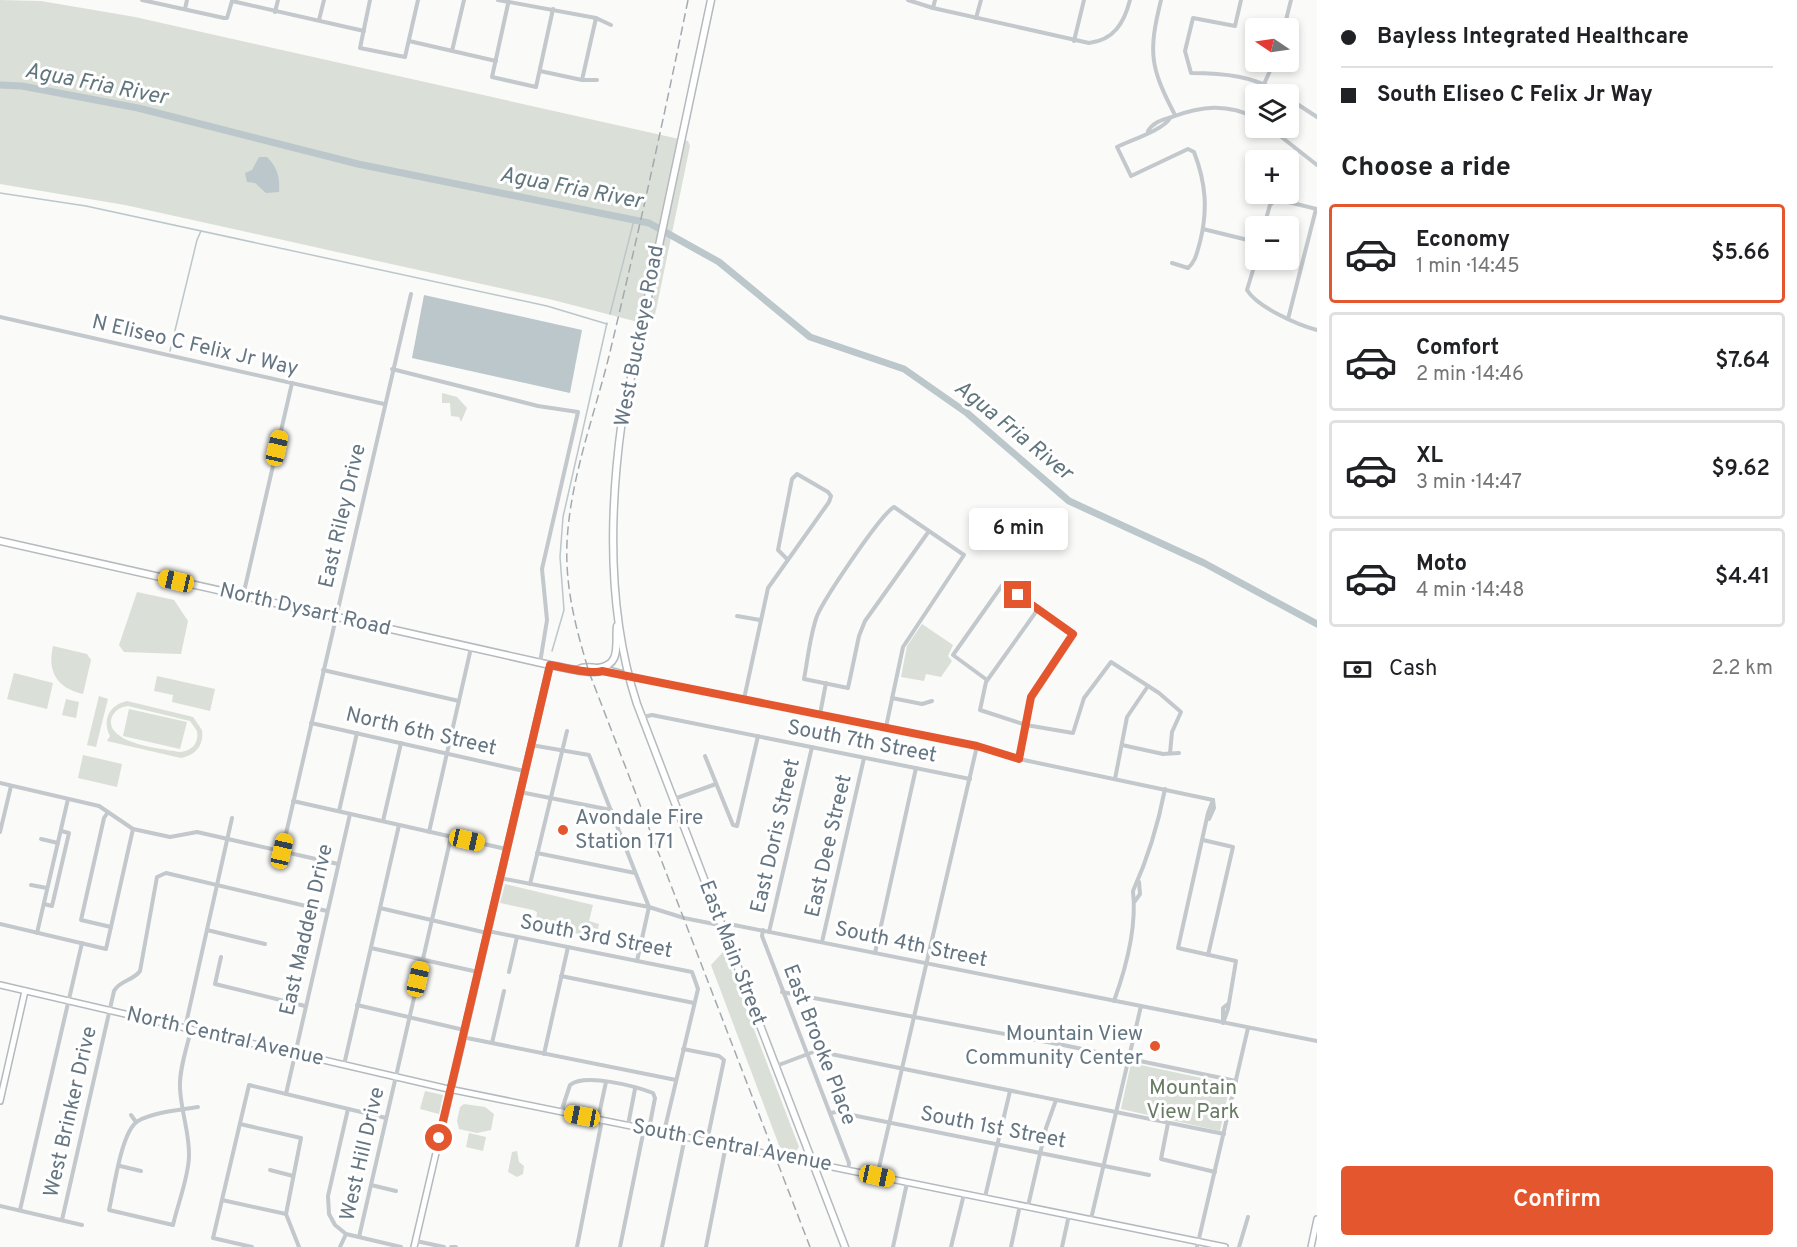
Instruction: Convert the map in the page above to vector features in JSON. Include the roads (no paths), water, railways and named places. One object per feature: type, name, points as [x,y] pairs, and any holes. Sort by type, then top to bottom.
[{"type":"main road","name":"West Buckeye Road","points":[[629,676],[618,620],[614,541],[616,464],[642,323],[711,0]]},
{"type":"main road","name":"North Dysart Road","points":[[0,541],[540,663],[579,669],[583,666],[629,676]]},
{"type":"main road","points":[[600,669],[609,665],[616,657],[618,620]]},
{"type":"main road","name":"East Main Street","points":[[629,676],[673,799],[845,1247]]},
{"type":"street","points":[[142,0],[227,18],[232,1],[364,31]]},
{"type":"street","points":[[185,9],[187,0]]},
{"type":"street","points":[[275,12],[278,0]]},
{"type":"street","points":[[320,20],[324,0]]},
{"type":"street","points":[[370,0],[360,48],[405,57],[418,0]]},
{"type":"street","points":[[452,51],[464,0]]},
{"type":"street","points":[[498,0],[508,4],[553,9],[596,18],[610,25]]},
{"type":"street","points":[[908,0],[933,8],[1085,43],[1098,41],[1114,32],[1123,21],[1130,0]]},
{"type":"street","points":[[933,8],[935,0]]},
{"type":"street","points":[[976,18],[981,0]]},
{"type":"street","points":[[1074,41],[1084,0]]},
{"type":"street","points":[[1160,0],[1152,42],[1152,57],[1158,80],[1175,115]]},
{"type":"street","points":[[1241,0],[1235,26],[1193,18],[1185,51],[1191,74],[1229,74],[1263,84],[1269,72]]},
{"type":"street","points":[[1286,18],[1291,0]]},
{"type":"street","points":[[508,4],[492,77],[536,87],[553,9]]},
{"type":"street","points":[[582,80],[596,18]]},
{"type":"street","points":[[408,41],[496,61]]},
{"type":"street","points":[[540,71],[582,80],[597,80]]},
{"type":"street","points":[[1299,105],[1317,117]]},
{"type":"street","points":[[1172,263],[1188,268],[1194,262],[1203,229],[1204,184],[1194,152],[1188,149],[1131,176],[1117,147],[1148,131],[1151,126],[1190,110],[1212,107],[1245,114]]},
{"type":"street","points":[[1283,138],[1317,165]]},
{"type":"street","points":[[1267,216],[1270,205],[1276,199],[1317,209],[1288,319]]},
{"type":"street","points":[[1203,229],[1245,239]]},
{"type":"street","points":[[1253,270],[1248,290],[1251,297],[1288,319],[1317,330]]},
{"type":"street","name":"East Riley Drive","points":[[282,851],[411,294]]},
{"type":"street","name":"N Eliseo C Felix Jr Way","points":[[0,317],[384,404]]},
{"type":"street","points":[[392,369],[538,406],[578,412],[542,570],[547,620],[540,663]]},
{"type":"street","points":[[243,596],[292,383]]},
{"type":"street","points":[[744,699],[768,588],[788,560],[831,496],[797,474],[792,479],[778,550],[788,560]]},
{"type":"street","points":[[886,727],[903,647],[964,555],[929,531],[894,507],[881,521],[822,605],[815,625],[804,679],[848,688],[859,636],[865,621],[929,531]]},
{"type":"street","points":[[987,680],[953,656],[954,650],[1003,584],[1073,634],[1031,697],[1019,759]]},
{"type":"street","points":[[1038,609],[987,680],[980,710],[1026,725],[1073,733],[1084,698],[1111,662],[1148,686],[1182,714],[1172,732],[1170,753]]},
{"type":"street","points":[[737,616],[760,620]]},
{"type":"street","points":[[429,832],[471,648]]},
{"type":"street","points":[[444,1247],[414,1244],[550,665]]},
{"type":"street","points":[[323,670],[459,701]]},
{"type":"street","points":[[629,676],[977,746],[1019,759],[1213,800],[1212,813],[1208,819],[1178,948],[1236,961],[1223,1023]]},
{"type":"street","points":[[820,714],[826,683]]},
{"type":"street","points":[[1115,779],[1129,713],[1148,686]]},
{"type":"street","points":[[892,698],[922,704],[932,701]]},
{"type":"street","name":"South 7th Street","points":[[642,717],[650,715],[970,779]]},
{"type":"street","name":"North 6th Street","points":[[311,723],[524,771]]},
{"type":"street","points":[[530,884],[567,731]]},
{"type":"street","points":[[339,811],[357,733]]},
{"type":"street","points":[[705,756],[733,825],[737,826],[758,736]]},
{"type":"street","points":[[383,821],[401,743]]},
{"type":"street","points":[[530,745],[590,755],[649,907],[637,961]]},
{"type":"street","points":[[1122,745],[1179,753]]},
{"type":"street","points":[[877,1176],[977,746]]},
{"type":"street","name":"East Doris Street","points":[[769,932],[812,747]]},
{"type":"street","name":"East Dee Street","points":[[822,942],[864,758]]},
{"type":"street","points":[[875,953],[916,768]]},
{"type":"street","points":[[0,783],[99,806],[133,829],[170,837],[197,832],[338,864]]},
{"type":"street","points":[[673,799],[716,784]]},
{"type":"street","points":[[0,832],[10,786]]},
{"type":"street","points":[[1114,1001],[1127,955],[1135,901],[1133,891],[1139,881],[1156,832],[1165,789]]},
{"type":"street","points":[[519,792],[611,810]]},
{"type":"street","points":[[37,933],[68,799]]},
{"type":"street","points":[[293,801],[506,849]]},
{"type":"street","points":[[108,813],[104,818],[81,920],[111,927]]},
{"type":"street","name":"East Madden Drive","points":[[286,1094],[350,814]]},
{"type":"street","points":[[198,1107],[183,1110],[136,1122],[127,1134],[109,1210],[173,1225],[189,1163],[183,1110],[180,1081],[207,930],[232,818]]},
{"type":"street","points":[[344,1065],[399,825]]},
{"type":"street","points":[[0,924],[106,949],[133,829]]},
{"type":"street","points":[[44,904],[52,906],[69,833],[61,831]]},
{"type":"street","name":"West Hill Drive","points":[[359,1237],[450,837]]},
{"type":"street","points":[[41,839],[58,843]]},
{"type":"street","points":[[1203,840],[1233,847],[1208,955]]},
{"type":"street","points":[[537,853],[635,873]]},
{"type":"street","name":"West Brinker Drive","points":[[62,1220],[110,1010],[117,986],[135,977],[140,971],[157,877],[161,873],[217,885]]},
{"type":"street","name":"South 4th Street","points":[[499,878],[649,907],[714,924],[763,930],[1317,1041]]},
{"type":"street","points":[[1135,901],[1140,894],[1139,881]]},
{"type":"street","points":[[31,885],[47,888]]},
{"type":"street","points":[[217,885],[327,911]]},
{"type":"street","name":"South 3rd Street","points":[[380,908],[487,932],[692,972],[698,989],[694,1003]]},
{"type":"street","points":[[207,930],[265,944]]},
{"type":"street","name":"East Brooke Place","points":[[763,930],[762,936],[782,992],[849,1163],[848,1170]]},
{"type":"street","points":[[509,972],[517,937]]},
{"type":"street","points":[[20,1210],[82,943]]},
{"type":"street","points":[[543,1053],[568,947]]},
{"type":"street","points":[[371,948],[478,972]]},
{"type":"street","points":[[221,957],[215,984],[305,1006]]},
{"type":"street","points":[[561,976],[694,1003],[664,1132]]},
{"type":"street","name":"North Central Avenue","points":[[0,985],[450,1089]]},
{"type":"street","points":[[0,1101],[25,991]]},
{"type":"street","points":[[492,1043],[504,991]]},
{"type":"street","points":[[782,992],[916,1016],[1236,1081]]},
{"type":"street","points":[[357,1005],[409,1017],[492,1043],[676,1080]]},
{"type":"street","points":[[1091,1220],[1141,1006]]},
{"type":"street","points":[[1197,1244],[1248,1028]]},
{"type":"street","points":[[683,1049],[723,1058],[724,1063],[707,1141]]},
{"type":"street","points":[[775,1066],[806,1053],[816,1052],[1224,1134]]},
{"type":"street","points":[[561,1112],[567,1091],[573,1082],[588,1079],[651,1092],[655,1096],[620,1247]]},
{"type":"street","points":[[577,1247],[606,1083]]},
{"type":"street","points":[[252,1247],[213,1238],[249,1085],[386,1118]]},
{"type":"street","name":"South Central Avenue","points":[[450,1089],[1020,1204],[1197,1244],[1225,1247]]},
{"type":"street","points":[[628,1125],[635,1089]]},
{"type":"street","points":[[985,1197],[1010,1091]]},
{"type":"street","points":[[1028,1206],[1040,1153],[1056,1100]]},
{"type":"street","points":[[348,1109],[327,1205],[333,1221],[346,1234],[401,1247]]},
{"type":"street","name":"South 1st Street","points":[[830,1113],[1149,1175]]},
{"type":"street","points":[[131,1115],[136,1122]]},
{"type":"street","points":[[1168,1123],[1161,1159],[1215,1172]]},
{"type":"street","points":[[239,1124],[301,1138],[286,1214],[299,1247]]},
{"type":"street","points":[[662,1247],[685,1137]]},
{"type":"street","points":[[706,1247],[726,1145]]},
{"type":"street","points":[[120,1166],[141,1171]]},
{"type":"street","points":[[270,1170],[292,1176]]},
{"type":"street","points":[[893,1247],[907,1182]]},
{"type":"street","points":[[371,1185],[396,1191]]},
{"type":"street","points":[[951,1247],[964,1193]]},
{"type":"street","points":[[222,1200],[286,1214]]},
{"type":"street","points":[[1011,1247],[1020,1204]]},
{"type":"street","points":[[0,1206],[82,1225]]},
{"type":"street","points":[[1062,1247],[1070,1215]]},
{"type":"street","points":[[1239,1247],[1248,1217]]},
{"type":"street","points":[[1311,1247],[1317,1219]]},
{"type":"street","points":[[340,1247],[346,1234]]},
{"type":"street","points":[[451,1247],[456,1247]]},
{"type":"waterway","name":"Agua Fria River","points":[[0,85],[22,86],[138,108],[358,164],[649,223],[719,262],[810,337],[904,369],[967,413],[1069,501],[1204,563],[1317,624]]},
{"type":"waterway","points":[[0,193],[86,206],[547,306],[607,324]]},
{"type":"waterway","points":[[610,314],[634,220]]},
{"type":"waterway","points":[[170,351],[201,231]]},
{"type":"waterway","points":[[552,651],[564,610],[560,557],[563,517],[607,323]]},
{"type":"railway","points":[[688,0],[631,264],[578,470],[569,519],[568,576],[576,624],[589,672],[810,1247]]},
{"type":"place","name":"Avondale Fire Station 171","points":[[563,830]]},
{"type":"place","name":"Mountain View Community Center","points":[[1155,1046]]},
{"type":"park label","name":"Mountain View Park","points":[[1193,1100]]}]
